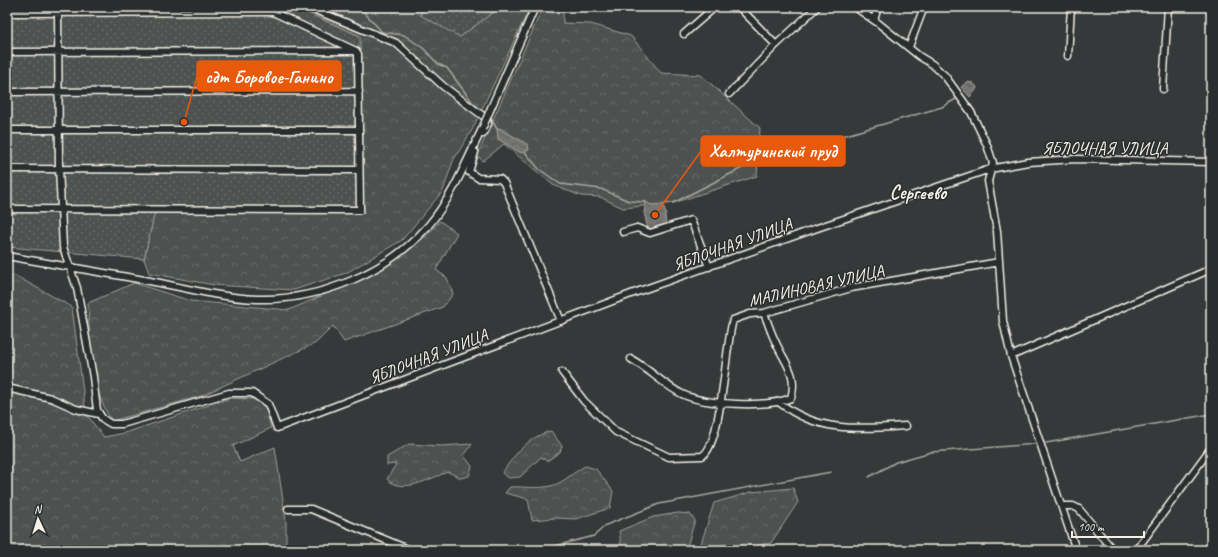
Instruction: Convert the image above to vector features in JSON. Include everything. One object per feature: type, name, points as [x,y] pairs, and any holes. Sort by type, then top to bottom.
[{"type":"street","points":[[308,7],[396,43],[443,86],[487,119],[488,124],[472,159],[469,172],[478,178],[496,178],[500,179],[504,183],[561,321]]},
{"type":"street","points":[[7,256],[246,298],[277,298],[319,292],[372,270],[394,257],[413,242],[427,226],[447,198],[482,129],[535,7]]},
{"type":"street","points":[[684,34],[715,7]]},
{"type":"street","points":[[739,7],[776,45]]},
{"type":"street","points":[[728,94],[776,45],[817,7]]},
{"type":"street","points":[[854,7],[874,20],[919,56],[932,64],[945,76],[971,112],[992,157],[993,163],[990,169],[988,181],[997,231],[1003,321],[1011,356],[1063,506],[1076,550]]},
{"type":"street","points":[[874,20],[878,7]]},
{"type":"street","points":[[909,47],[924,7]]},
{"type":"street","points":[[1068,56],[1071,7]]},
{"type":"street","points":[[1164,89],[1168,7]]},
{"type":"street","points":[[7,388],[51,398],[76,409],[98,414],[94,397],[93,377],[80,304],[72,267],[63,246],[59,168],[58,10]]},
{"type":"street","points":[[7,13],[58,10],[272,10],[356,51],[358,54],[360,130],[360,210],[7,209]]},
{"type":"street","points":[[7,52],[356,51]]},
{"type":"street","points":[[7,92],[358,91]]},
{"type":"street","points":[[7,130],[360,130]]},
{"type":"street","name":"ЯБЛОЧНАЯ УЛИЦА","points":[[98,414],[111,424],[122,424],[230,393],[252,393],[268,404],[277,428],[709,267],[820,227],[990,169],[1028,162],[1076,159],[1211,162]]},
{"type":"street","points":[[7,169],[359,170]]},
{"type":"street","points":[[623,232],[637,228],[650,233],[691,220],[709,267]]},
{"type":"street","name":"МАЛИНОВАЯ УЛИЦА","points":[[720,403],[733,320],[750,314],[764,313],[851,288],[999,262]]},
{"type":"street","points":[[1011,356],[1211,269]]},
{"type":"street","points":[[631,359],[647,368],[682,393],[720,403],[780,403],[791,398],[793,389],[791,370],[776,343],[764,313]]},
{"type":"street","points":[[562,372],[584,401],[616,432],[669,457],[702,456],[706,454],[712,445],[720,403]]},
{"type":"street","points":[[780,403],[792,412],[835,427],[852,429],[869,426],[906,426]]},
{"type":"street","points":[[1136,550],[1210,453]]},
{"type":"street","points":[[1063,506],[1073,506],[1079,509],[1113,550]]},
{"type":"street","points":[[288,509],[311,509],[410,550]]},
{"type":"green space","points":[[7,7],[294,7],[360,36],[361,212],[156,207],[144,259],[7,247]]},
{"type":"green space","points":[[294,7],[423,7],[460,37],[500,7],[530,7],[472,130],[453,161],[443,191],[402,240],[346,273],[294,290],[214,285],[149,273],[144,259],[156,207],[360,36]]},
{"type":"green space","points":[[423,7],[500,7],[460,37],[420,15]]},
{"type":"green space","points":[[543,7],[563,7],[563,23],[591,24],[631,36],[661,73],[701,75],[760,128],[757,176],[673,203],[623,208],[600,197],[581,196],[553,185],[504,144],[483,161],[477,156]]},
{"type":"green space","points":[[440,221],[457,233],[436,270],[447,278],[453,294],[443,307],[344,342],[333,326],[316,343],[201,396],[112,421],[104,408],[92,364],[88,303],[134,283],[191,301],[289,310],[367,276],[390,264],[425,237]]},
{"type":"green space","points":[[7,274],[14,275],[72,307],[86,414],[104,437],[125,433],[230,398],[254,399],[266,407],[271,428],[233,446],[240,462],[275,447],[286,521],[286,550],[7,550]]},
{"type":"green space","points":[[551,431],[562,446],[560,452],[547,461],[541,457],[520,477],[509,478],[502,473],[523,447],[535,437]]},
{"type":"green space","points":[[409,444],[441,446],[472,444],[464,456],[472,466],[469,476],[461,478],[448,472],[417,484],[401,486],[393,484],[387,479],[396,464],[387,465],[387,457]]},
{"type":"green space","points":[[585,466],[596,469],[613,491],[610,508],[576,519],[556,518],[532,520],[528,499],[505,493],[510,487],[542,487],[555,485]]},
{"type":"green space","points":[[793,488],[798,502],[771,543],[732,550],[699,550],[714,503],[751,492]]},
{"type":"green space","points":[[678,513],[690,514],[695,520],[686,550],[627,550],[621,545],[619,531],[653,517]]},
{"type":"water","points":[[967,82],[973,83],[977,87],[970,97],[961,87]]},
{"type":"water","points":[[500,128],[528,145],[529,150],[521,153],[498,139],[497,129]]},
{"type":"water","points":[[646,202],[651,205],[663,204],[666,214],[666,226],[648,230],[644,212]]},
{"type":"waterway","points":[[352,7],[364,12],[382,32],[404,35],[423,48],[438,64],[447,68],[473,103],[487,115]]},
{"type":"waterway","points":[[798,149],[942,107],[956,99]]},
{"type":"waterway","points":[[490,117],[497,129]]},
{"type":"waterway","points":[[663,204],[673,203],[746,166],[795,150]]},
{"type":"waterway","points":[[525,152],[539,169],[560,184],[601,189],[629,201],[646,202]]},
{"type":"waterway","points":[[1046,443],[1211,414]]},
{"type":"waterway","points":[[869,477],[896,462],[931,452],[1036,444]]},
{"type":"waterway","points":[[539,550],[594,536],[606,525],[659,504],[831,472]]},
{"type":"place","name":"сдт Боровое-Ганино","points":[[184,122]]},
{"type":"place","name":"Халтуринский пруд","points":[[655,215]]},
{"type":"district","name":"Сергеево","points":[[918,192]]}]
